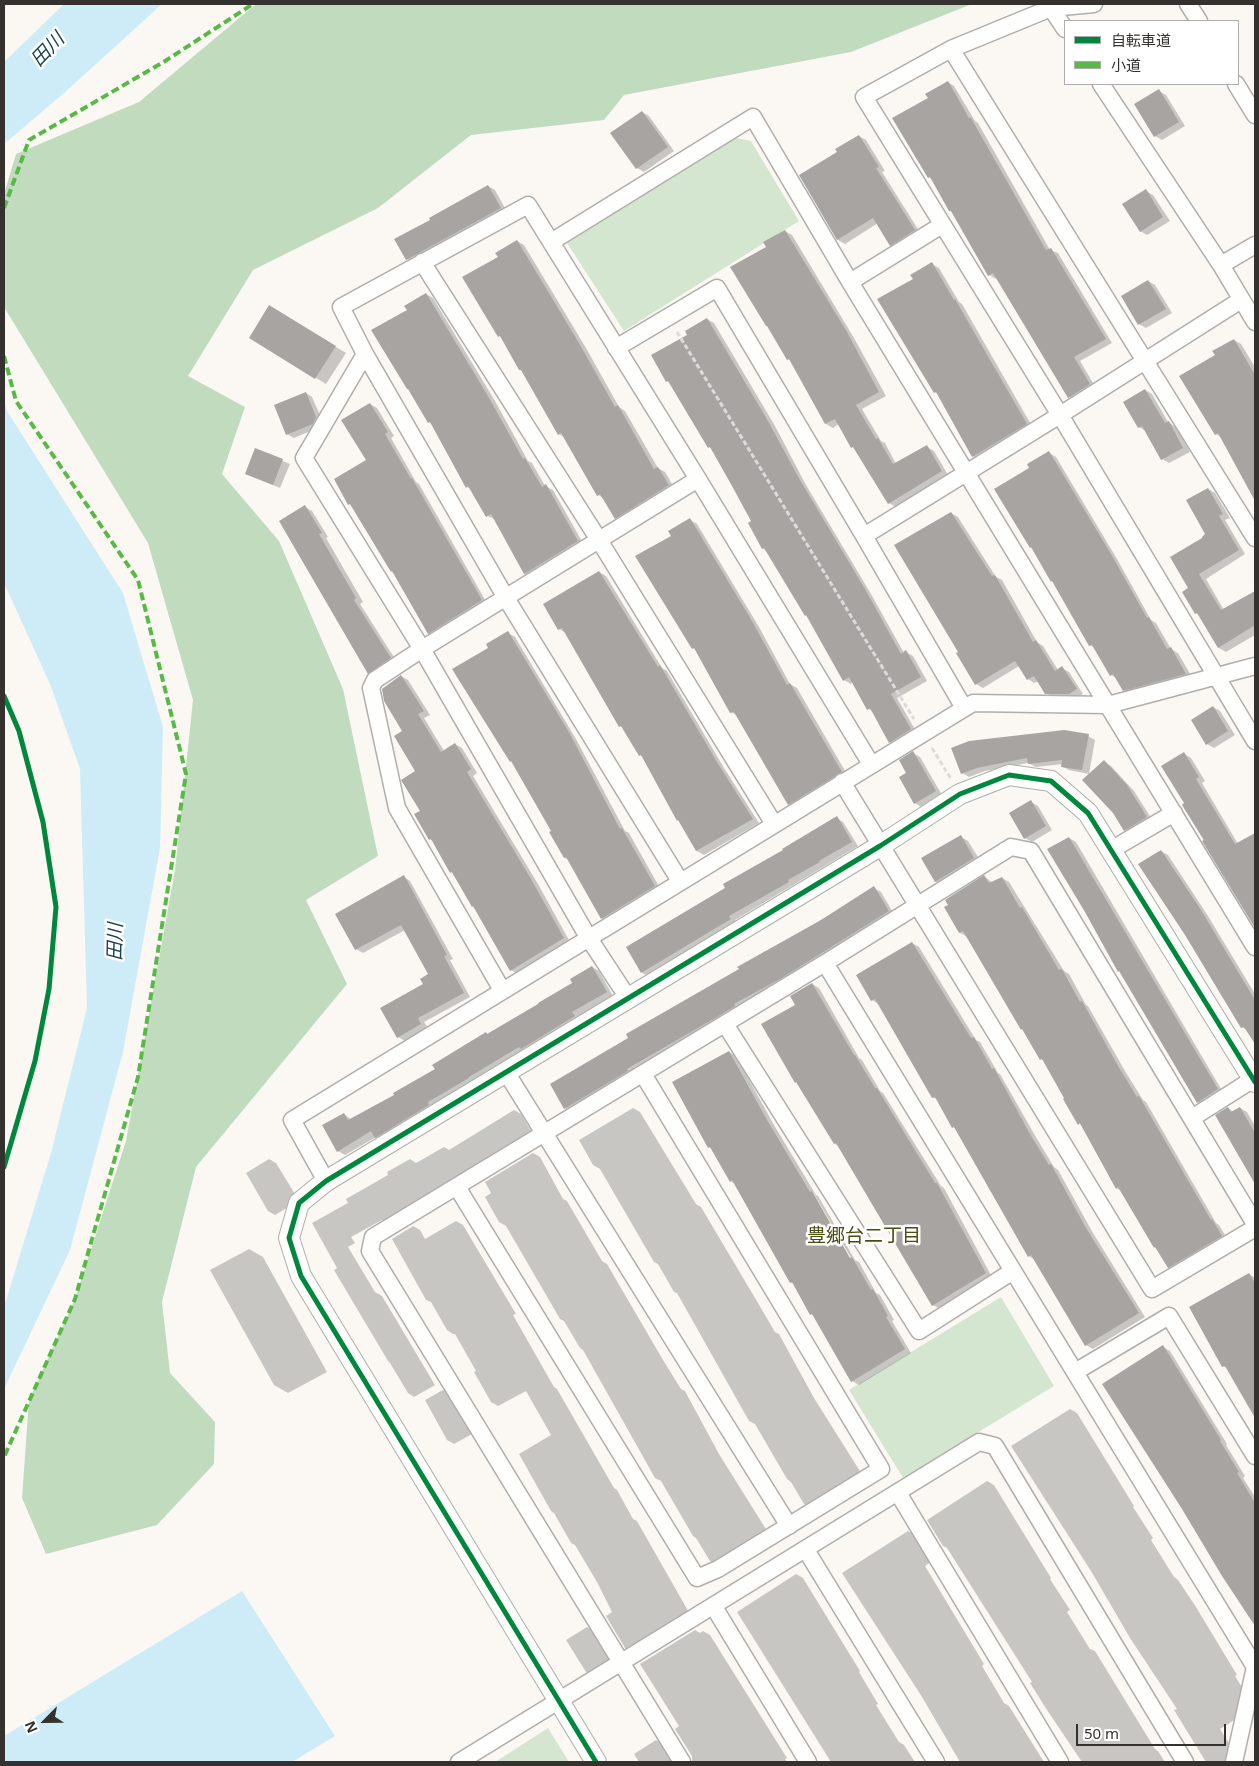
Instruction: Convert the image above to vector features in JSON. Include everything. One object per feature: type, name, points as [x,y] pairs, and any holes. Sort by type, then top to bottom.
[{"type":"street","points":[[1094,4],[1051,8],[951,49],[864,97],[1060,415],[1255,741]]},
{"type":"street","points":[[1188,4],[1198,20]]},
{"type":"street","points":[[1051,8],[1064,28]]},
{"type":"street","points":[[951,49],[1255,538]]},
{"type":"street","points":[[1102,85],[1221,265],[1255,322]]},
{"type":"street","points":[[1237,85],[1255,115]]},
{"type":"street","points":[[551,242],[753,117],[850,282],[1255,947]]},
{"type":"street","points":[[680,881],[506,598],[365,354],[341,306],[528,205],[698,479],[871,764]]},
{"type":"street","points":[[850,282],[942,225]]},
{"type":"street","points":[[1221,265],[1255,245]]},
{"type":"street","points":[[422,262],[599,540],[774,824]]},
{"type":"street","points":[[616,348],[717,288],[964,708]]},
{"type":"street","points":[[864,536],[1241,300]]},
{"type":"street","points":[[365,354],[304,458],[422,649],[588,937],[628,998]]},
{"type":"street","points":[[502,990],[397,808],[370,688],[375,680],[422,649],[698,479]]},
{"type":"street","points":[[326,1181],[292,1120],[973,703],[1108,705],[1255,666]]},
{"type":"street","points":[[596,1762],[301,1276],[289,1238],[299,1203],[326,1181],[880,846],[960,794],[1009,775],[1051,781],[1088,813],[1255,1080],[1192,1118]]},
{"type":"street","points":[[842,782],[916,906],[1152,1289],[1255,1228]]},
{"type":"street","points":[[1111,850],[1174,813]]},
{"type":"street","points":[[682,1762],[370,1251],[373,1237],[726,1024],[1010,847],[1031,851],[1255,1224]]},
{"type":"street","points":[[825,963],[1255,1667],[1234,1762]]},
{"type":"street","points":[[726,1024],[919,1331],[1014,1271]]},
{"type":"street","points":[[506,1072],[789,1526]]},
{"type":"street","points":[[457,1187],[697,1578],[718,1569],[789,1526],[881,1469],[643,1074]]},
{"type":"street","points":[[1075,1372],[1169,1316],[1255,1456]]},
{"type":"street","points":[[459,1762],[979,1442],[996,1446],[1185,1762]]},
{"type":"street","points":[[898,1493],[1060,1762]]},
{"type":"street","points":[[806,1550],[936,1762]]},
{"type":"street","points":[[714,1606],[808,1762]]},
{"type":"path","points":[[668,317],[960,794]]},
{"type":"green space","points":[[256,4],[972,4],[851,52],[624,95],[604,120],[471,135],[378,208],[253,270],[188,376],[245,407],[222,474],[279,541],[343,689],[378,856],[306,900],[347,984],[196,1167],[162,1302],[170,1373],[215,1422],[214,1464],[157,1525],[46,1554],[22,1498],[29,1400],[75,1299],[126,1141],[175,870],[193,700],[148,543],[4,307],[4,194],[16,154],[139,102]]},
{"type":"green space","points":[[736,138],[751,141],[799,221],[624,331],[567,243]]},
{"type":"green space","points":[[1001,1297],[1054,1386],[903,1478],[849,1390]]},
{"type":"green space","points":[[548,1728],[569,1762],[495,1762]]},
{"type":"water","name":"田川","points":[[64,4],[162,4],[63,94],[4,144],[4,62]]},
{"type":"water","name":"田川","points":[[4,400],[7,411],[123,593],[163,727],[160,848],[123,1052],[70,1250],[4,1389],[4,1307],[51,1153],[87,1008],[80,769],[50,684],[4,583]]},
{"type":"water","points":[[242,1591],[335,1736],[292,1762],[4,1762],[4,1736]]},
{"type":"building","points":[[948,81],[1046,250],[1051,248],[1106,339],[1074,357],[1090,384],[1068,398],[993,273],[988,276],[951,211],[949,211],[930,177],[928,178],[892,118],[928,98],[925,94]]},
{"type":"building","points":[[1159,89],[1179,122],[1154,137],[1134,104]]},
{"type":"building","points":[[642,111],[668,147],[636,169],[610,133]]},
{"type":"building","points":[[859,135],[879,167],[876,168],[915,230],[890,246],[873,218],[837,240],[799,175],[837,152],[835,149]]},
{"type":"building","points":[[488,185],[501,208],[406,260],[394,239]]},
{"type":"building","points":[[1146,189],[1163,217],[1140,232],[1122,204]]},
{"type":"building","points":[[785,230],[847,332],[879,392],[856,405],[876,439],[878,438],[893,464],[927,445],[942,471],[888,504],[853,447],[851,448],[835,419],[825,424],[789,359],[787,360],[730,267],[766,247],[763,242]]},
{"type":"building","points":[[517,240],[615,407],[618,405],[654,469],[658,467],[669,485],[615,519],[600,494],[597,496],[561,433],[558,435],[521,370],[519,370],[500,336],[498,337],[462,277],[498,257],[495,253]]},
{"type":"building","points":[[932,262],[1027,424],[972,457],[936,392],[934,393],[877,299],[913,279],[910,275]]},
{"type":"building","points":[[1148,280],[1166,309],[1138,325],[1121,296]]},
{"type":"building","points":[[426,293],[488,396],[523,459],[525,458],[542,487],[546,484],[578,541],[524,574],[491,514],[486,517],[468,486],[466,488],[430,422],[428,423],[371,330],[407,310],[404,306]]},
{"type":"building","points":[[269,305],[336,346],[315,379],[249,338]]},
{"type":"building","points":[[707,318],[901,654],[906,650],[921,677],[891,694],[911,729],[889,743],[870,708],[867,710],[849,677],[843,681],[806,615],[764,548],[762,549],[748,523],[751,521],[710,447],[708,448],[651,355],[687,335],[685,331]]},
{"type":"building","points":[[1234,339],[1255,375],[1255,501],[1218,433],[1215,435],[1179,376],[1215,355],[1212,351]]},
{"type":"building","points":[[1145,389],[1165,423],[1169,421],[1183,448],[1161,460],[1142,426],[1138,428],[1123,402]]},
{"type":"building","points":[[306,392],[316,417],[313,424],[286,435],[274,405]]},
{"type":"building","points":[[370,403],[388,432],[385,434],[482,600],[428,634],[392,571],[350,504],[348,505],[334,479],[366,460],[341,420]]},
{"type":"building","points":[[255,448],[283,459],[273,485],[245,474]]},
{"type":"building","points":[[1049,451],[1147,618],[1149,617],[1167,649],[1171,647],[1186,674],[1123,691],[1113,674],[1110,676],[1092,645],[1089,646],[1052,581],[994,489],[1029,468],[1027,464]]},
{"type":"building","points":[[1208,488],[1223,514],[1219,516],[1239,550],[1199,574],[1221,610],[1255,591],[1255,625],[1218,648],[1182,592],[1188,588],[1170,557],[1202,538],[1205,534],[1186,500]]},
{"type":"building","points":[[305,505],[322,533],[319,534],[356,598],[354,600],[391,658],[368,674],[279,521]]},
{"type":"building","points":[[951,512],[992,576],[995,575],[1033,642],[1036,640],[1055,671],[1062,666],[1077,689],[1069,694],[1045,694],[1034,676],[1027,680],[1015,661],[975,685],[956,653],[958,652],[894,545]]},
{"type":"building","points":[[690,518],[752,621],[787,685],[790,683],[842,772],[788,805],[734,712],[730,713],[694,648],[692,649],[635,556],[671,536],[668,531]]},
{"type":"building","points":[[599,571],[658,667],[660,665],[753,819],[696,851],[677,821],[641,755],[639,756],[621,726],[619,727],[562,628],[558,630],[543,604]]},
{"type":"building","points":[[508,631],[570,734],[620,829],[622,828],[655,886],[601,919],[566,857],[564,858],[549,832],[551,831],[511,761],[452,669],[488,648],[486,644]]},
{"type":"building","points":[[401,675],[424,711],[418,714],[441,752],[455,743],[471,769],[467,772],[564,938],[510,971],[473,906],[452,872],[450,873],[414,814],[420,811],[401,780],[415,771],[394,736],[402,731],[384,701],[382,689]]},
{"type":"building","points":[[1213,706],[1228,731],[1206,745],[1191,720]]},
{"type":"building","points":[[1064,730],[1089,734],[1082,770],[1061,767],[1062,760],[1028,764],[1027,758],[977,768],[961,774],[951,748],[969,741]]},
{"type":"building","points":[[913,751],[936,791],[914,804],[899,777],[906,773],[899,760]]},
{"type":"building","points":[[1184,752],[1199,777],[1196,779],[1235,844],[1255,833],[1255,928],[1202,841],[1204,840],[1182,805],[1184,803],[1161,766]]},
{"type":"building","points":[[1104,760],[1127,785],[1147,817],[1124,831],[1113,813],[1082,780]]},
{"type":"building","points":[[1031,800],[1046,826],[1024,839],[1009,813]]},
{"type":"building","points":[[837,816],[852,842],[788,880],[789,882],[729,916],[731,919],[641,973],[626,947],[725,888],[723,884],[783,850]]},
{"type":"building","points":[[961,835],[974,858],[935,882],[921,858]]},
{"type":"building","points":[[1069,837],[1218,1089],[1197,1103],[1047,849]]},
{"type":"building","points":[[1161,850],[1201,910],[1255,1000],[1255,1044],[1244,1027],[1241,1028],[1185,935],[1138,864]]},
{"type":"building","points":[[404,875],[447,955],[444,956],[464,993],[418,1018],[421,1024],[397,1038],[380,1008],[423,984],[420,979],[428,974],[401,925],[355,950],[335,914]]},
{"type":"building","points":[[984,875],[989,883],[1002,877],[1020,908],[1022,907],[1059,970],[1062,969],[1080,1002],[1082,1001],[1118,1066],[1137,1097],[1139,1096],[1222,1236],[1168,1268],[1118,1187],[1116,1189],[1080,1123],[1078,1125],[1042,1059],[1040,1060],[1021,1030],[963,931],[959,933],[944,907],[948,905],[945,900]]},
{"type":"building","points":[[874,886],[889,911],[564,1109],[550,1084],[628,1038],[626,1034],[739,969],[737,967],[821,920]]},
{"type":"building","points":[[912,942],[971,1038],[974,1037],[992,1069],[994,1068],[1030,1134],[1049,1165],[1051,1164],[1086,1228],[1139,1313],[1085,1346],[1031,1255],[1028,1257],[954,1127],[952,1128],[935,1097],[932,1098],[875,999],[871,1001],[856,975]]},
{"type":"building","points":[[592,966],[607,992],[572,1012],[575,1016],[521,1049],[519,1047],[428,1102],[429,1105],[375,1138],[371,1131],[337,1152],[322,1125],[344,1113],[348,1120],[394,1095],[393,1093],[435,1069],[432,1065],[572,983],[570,979]]},
{"type":"building","points":[[812,983],[854,1055],[875,1088],[877,1088],[935,1183],[937,1183],[986,1273],[932,1306],[836,1143],[834,1144],[795,1083],[761,1024],[795,1005],[790,996]]},
{"type":"building","points":[[729,1051],[810,1192],[812,1191],[850,1258],[852,1257],[871,1290],[873,1289],[888,1316],[886,1317],[905,1349],[851,1382],[812,1314],[810,1315],[792,1282],[790,1283],[732,1180],[730,1182],[710,1147],[708,1148],[672,1082]]},
{"type":"building","points":[[1228,1107],[1231,1112],[1240,1107],[1255,1133],[1255,1184],[1215,1115]]},
{"type":"building","points":[[1249,1273],[1255,1283],[1255,1418],[1225,1366],[1222,1367],[1189,1307]]},
{"type":"building","points":[[1163,1345],[1221,1440],[1239,1472],[1237,1473],[1255,1503],[1255,1626],[1102,1384]]},
{"type":"marked path","points":[[4,208],[29,140],[162,63],[253,4]]},
{"type":"marked path","points":[[4,356],[16,401],[138,580],[186,774],[138,1077],[75,1299],[4,1457]]},
{"type":"cycle path","points":[[4,696],[19,731],[43,822],[56,907],[49,989],[35,1061],[4,1167]]},
{"type":"cycle path","points":[[596,1762],[301,1276],[289,1238],[299,1203],[326,1181],[880,846],[960,794],[1009,775],[1051,781],[1088,813],[1255,1082]]},
{"type":"district","name":"豊郷台二丁目","points":[[864,1237]]}]
